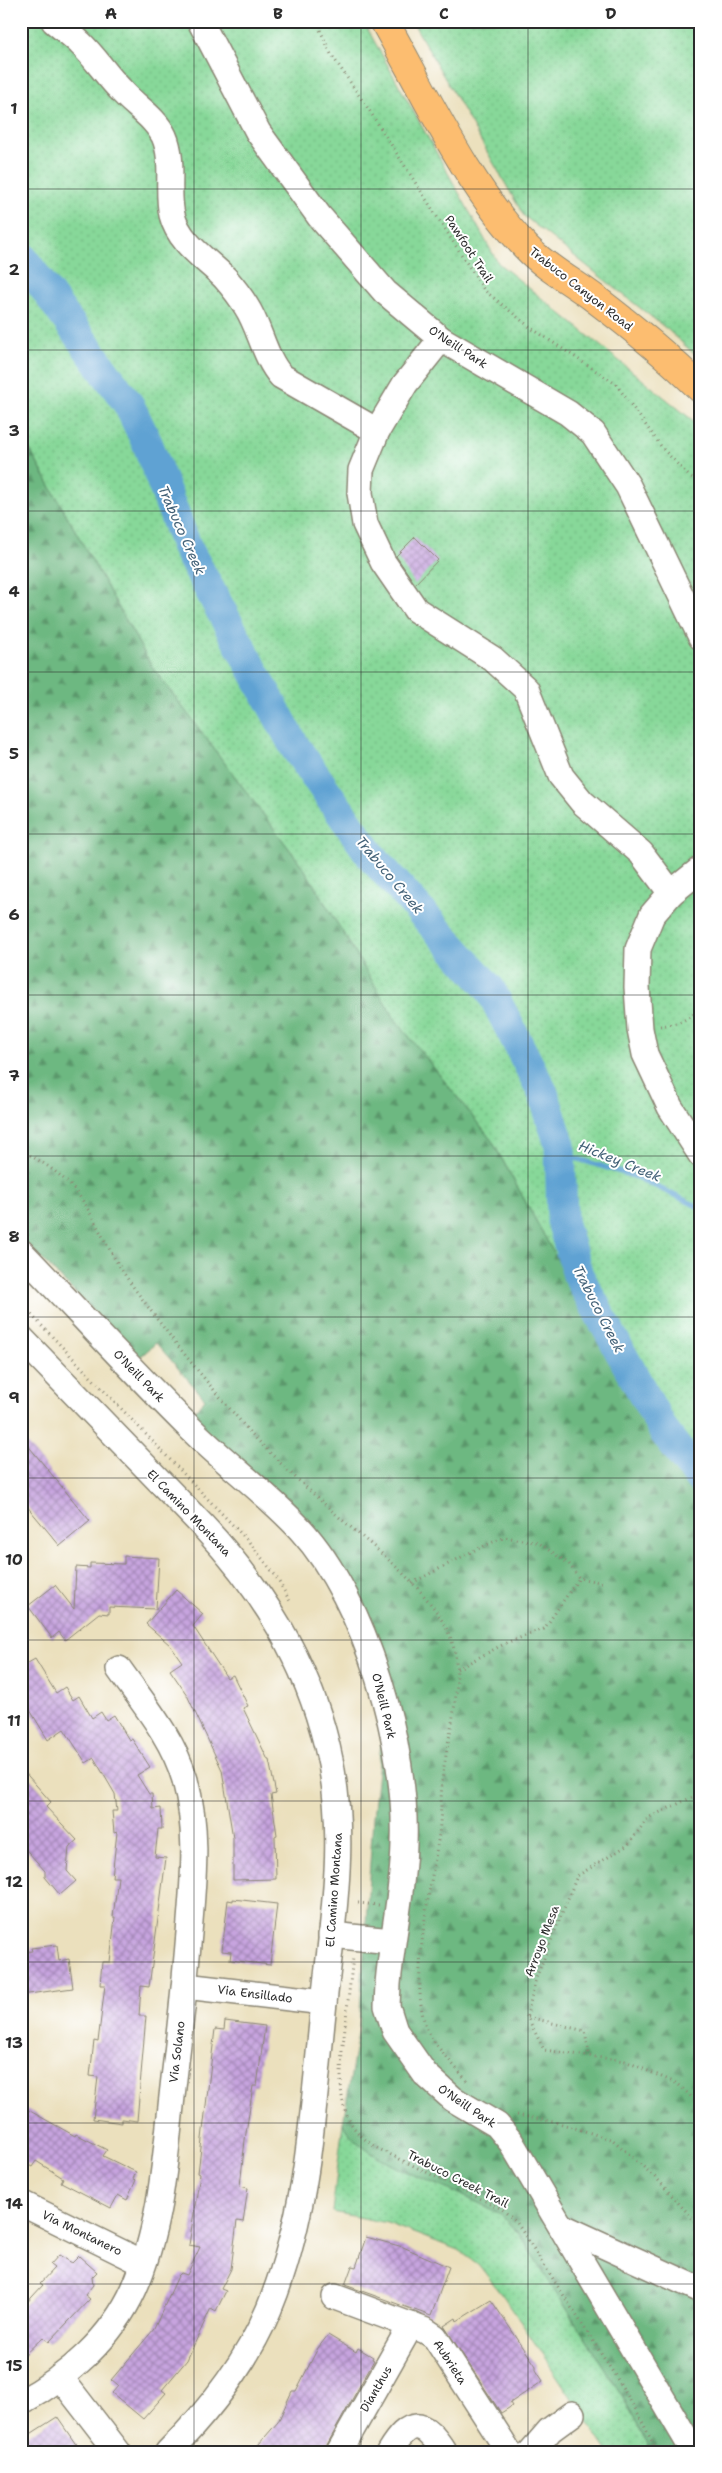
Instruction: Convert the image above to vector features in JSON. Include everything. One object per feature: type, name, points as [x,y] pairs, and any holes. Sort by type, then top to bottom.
[{"type":"main road","name":"Trabuco Canyon Road","points":[[384,21],[462,160],[504,224],[529,250],[595,299],[679,367],[701,389]]},
{"type":"street","points":[[54,21],[81,44],[120,90],[154,122],[163,135],[169,150],[171,208],[178,229],[193,249],[226,279],[246,306],[262,336],[274,369],[281,376],[377,431]]},
{"type":"street","name":"O'Neill Park","points":[[200,21],[258,132],[319,216],[385,292],[441,339],[568,413],[593,433],[628,486],[701,637]]},
{"type":"street","points":[[441,339],[405,384],[377,431],[361,470],[360,493],[365,524],[383,562],[399,588],[416,610],[493,659],[526,689],[562,776],[582,802],[641,853],[671,893]]},
{"type":"street","points":[[701,868],[671,893],[652,915],[638,949],[637,987],[640,1030],[645,1054],[670,1107],[701,1155]]},
{"type":"street","name":"O'Neill Park","points":[[21,1252],[192,1430],[302,1531],[337,1580],[364,1635],[393,1739],[402,1797],[404,1844],[392,1941],[387,2006],[395,2031],[409,2054],[437,2087],[497,2124],[511,2142],[694,2452]]},
{"type":"street","name":"El Camino Montana","points":[[21,1338],[230,1555],[262,1596],[293,1650],[320,1718],[328,1748],[336,1800],[343,1936],[324,2002],[311,2132],[303,2191],[295,2230],[281,2277],[255,2338],[227,2385],[194,2426],[168,2452]]},
{"type":"street","name":"Via Solano","points":[[21,2402],[60,2377],[82,2359],[106,2333],[133,2291],[152,2235],[160,2193],[185,1986],[195,1829],[185,1778],[161,1728],[118,1669]]},
{"type":"street","points":[[343,1936],[392,1941]]},
{"type":"street","name":"Via Ensillado","points":[[185,1986],[324,2002]]},
{"type":"street","name":"Via Montanero","points":[[21,2203],[143,2263]]},
{"type":"street","points":[[561,2226],[701,2290]]},
{"type":"street","name":"Aubrieta","points":[[335,2297],[411,2325],[435,2337],[509,2452]]},
{"type":"street","name":"Dianthus","points":[[339,2452],[411,2325]]},
{"type":"street","points":[[60,2377],[118,2452]]},
{"type":"street","points":[[531,2452],[550,2430],[572,2414]]},
{"type":"street","points":[[389,2452],[400,2433],[413,2426],[421,2426],[428,2431],[444,2452]]},
{"type":"path","name":"Pawfoot Trail","points":[[316,21],[331,54],[484,290],[531,328],[616,384],[663,449],[689,476],[701,482]]},
{"type":"path","points":[[640,1030],[675,1024],[694,1016],[701,1007]]},
{"type":"path","points":[[412,1583],[475,1550],[505,1537],[539,1543],[569,1564],[579,1578],[604,1583]]},
{"type":"path","points":[[457,1669],[506,1643],[544,1629],[579,1578]]},
{"type":"path","name":"Arroyo Mesa","points":[[528,2016],[536,1978],[577,1876],[628,1845],[648,1818],[701,1793]]},
{"type":"path","name":"Trabuco Creek Trail","points":[[343,1936],[340,2087],[342,2103],[348,2118],[362,2139],[502,2209],[517,2223],[618,2380],[640,2417],[657,2452]]},
{"type":"path","points":[[528,2016],[584,2031],[589,2054]]},
{"type":"path","points":[[528,2016],[544,2050],[589,2054],[625,2060],[678,2084],[701,2106]]},
{"type":"green space","points":[[21,21],[363,21],[498,263],[701,427],[701,1494],[633,1397],[492,1141],[395,1019],[305,870],[151,665],[27,445],[21,438]]},
{"type":"green space","points":[[412,21],[701,21],[701,360],[668,330],[524,216]]},
{"type":"green space","points":[[21,438],[27,445],[151,665],[305,870],[395,1019],[492,1141],[633,1397],[701,1494],[701,2452],[651,2452],[623,2397],[519,2234],[503,2217],[462,2195],[413,2175],[369,2151],[353,2138],[343,2123],[359,2027],[373,1818],[385,1706],[338,1563],[189,1417],[205,1399],[156,1343],[139,1358],[21,1238]]},
{"type":"green space","points":[[343,2123],[353,2138],[369,2151],[414,2175],[483,2205],[500,2215],[519,2234],[623,2397],[651,2452],[608,2452],[504,2297],[478,2264],[458,2250],[387,2223],[332,2212]]},
{"type":"building","points":[[415,537],[438,560],[415,584],[396,556]]},
{"type":"building","points":[[21,1437],[90,1521],[60,1546],[21,1499]]},
{"type":"building","points":[[124,1556],[159,1558],[156,1609],[109,1607],[109,1614],[99,1613],[65,1640],[59,1632],[52,1638],[28,1606],[55,1585],[74,1609],[76,1567],[90,1568],[90,1563],[124,1564]]},
{"type":"building","points":[[176,1590],[203,1614],[193,1626],[227,1678],[233,1675],[248,1706],[243,1708],[269,1760],[276,1794],[271,1795],[277,1835],[275,1836],[276,1879],[233,1880],[233,1838],[222,1770],[187,1695],[170,1670],[182,1662],[170,1645],[146,1624]]},
{"type":"building","points":[[35,1659],[56,1693],[65,1687],[73,1700],[79,1696],[92,1718],[101,1712],[106,1720],[114,1715],[129,1740],[132,1739],[150,1767],[137,1775],[149,1794],[152,1794],[153,1809],[161,1808],[162,1829],[158,1829],[155,1857],[166,1858],[149,1987],[141,1986],[139,2016],[146,2016],[137,2121],[122,2119],[122,2123],[93,2119],[98,2077],[90,2076],[94,2041],[98,2042],[105,1985],[100,1985],[102,1962],[110,1962],[115,1917],[113,1917],[118,1877],[112,1877],[117,1832],[114,1833],[112,1811],[117,1811],[115,1794],[94,1758],[86,1763],[64,1729],[48,1740],[27,1705],[21,1708],[21,1667]]},
{"type":"building","points":[[21,1768],[51,1802],[46,1807],[77,1840],[69,1847],[67,1871],[76,1881],[60,1895],[45,1877],[45,1871],[21,1844]]},
{"type":"building","points":[[233,1899],[277,1904],[270,1965],[230,1960],[231,1952],[222,1951],[228,1900],[233,1901]]},
{"type":"building","points":[[57,1945],[59,1961],[69,1959],[73,1988],[21,1995],[21,1952],[32,1951],[31,1948]]},
{"type":"building","points":[[225,2021],[265,2026],[257,2086],[253,2086],[245,2140],[240,2186],[248,2188],[243,2222],[237,2221],[231,2269],[221,2289],[226,2291],[216,2311],[211,2308],[187,2360],[162,2390],[166,2393],[143,2419],[112,2393],[118,2386],[111,2380],[154,2329],[178,2276],[181,2273],[187,2275],[200,2247],[189,2245],[200,2174],[198,2173],[215,2029],[224,2030]]},
{"type":"building","points":[[21,2106],[75,2136],[76,2134],[107,2150],[103,2156],[136,2172],[133,2179],[136,2180],[127,2200],[118,2195],[111,2208],[61,2182],[63,2178],[36,2161],[32,2167],[21,2161]]},
{"type":"building","points":[[366,2237],[403,2247],[449,2267],[431,2316],[345,2285],[352,2266],[356,2267]]},
{"type":"building","points":[[59,2255],[72,2263],[79,2256],[97,2272],[92,2277],[93,2285],[85,2295],[90,2299],[49,2342],[43,2337],[21,2358],[21,2309],[43,2285],[40,2283],[54,2268],[50,2265]]},
{"type":"building","points":[[491,2300],[536,2366],[536,2370],[543,2381],[510,2403],[512,2406],[501,2413],[444,2326],[456,2318],[457,2321]]},
{"type":"building","points":[[328,2335],[356,2352],[358,2348],[373,2357],[372,2359],[374,2360],[323,2452],[252,2452],[278,2422],[292,2391],[296,2391],[318,2348]]},
{"type":"building","points":[[57,2417],[77,2446],[69,2452],[21,2452],[21,2440]]},
{"type":"waterway","name":"Trabuco Creek","points":[[21,256],[129,405],[148,445],[187,548],[295,747],[372,857],[490,989],[543,1093],[560,1145],[562,1221],[578,1275],[665,1433],[701,1480]]},
{"type":"waterway","name":"Hickey Creek","points":[[560,1145],[575,1158],[636,1177],[701,1208]]}]
